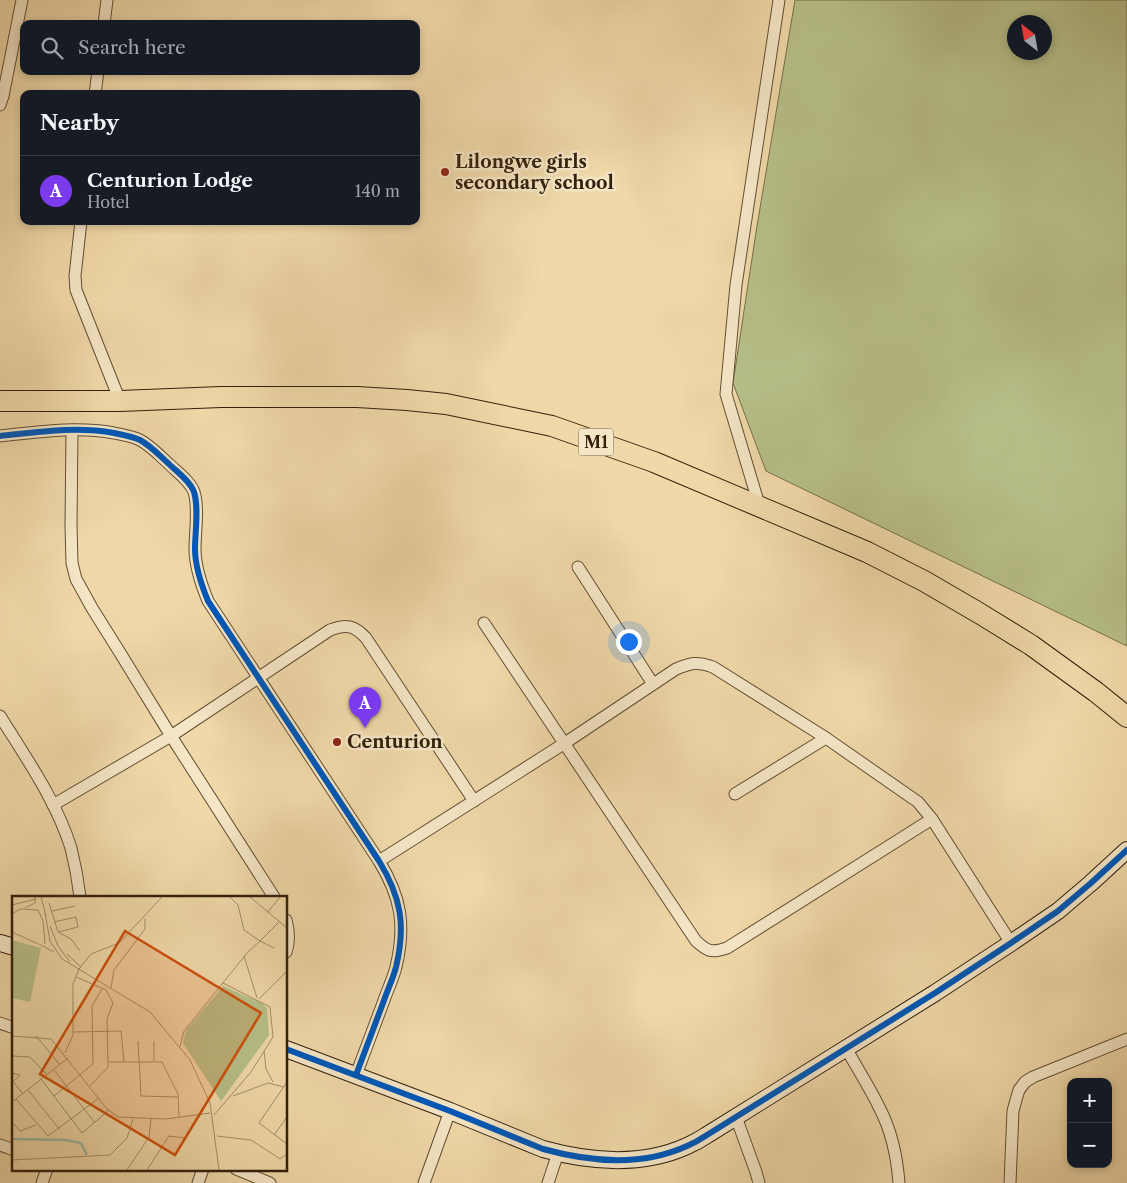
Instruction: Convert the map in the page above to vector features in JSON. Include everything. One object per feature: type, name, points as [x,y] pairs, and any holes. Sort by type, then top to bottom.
[{"type":"highway","name":"M1","points":[[0,401],[120,401],[221,397],[356,397],[446,404],[552,426],[654,462],[867,552],[980,612],[1031,645],[1127,717]]},
{"type":"street","points":[[0,105],[22,0]]},
{"type":"street","points":[[104,20],[107,0]]},
{"type":"street","points":[[760,508],[726,394],[736,285],[779,0]]},
{"type":"street","points":[[96,90],[97,75]]},
{"type":"street","points":[[81,225],[75,276],[76,290],[120,401]]},
{"type":"street","points":[[0,436],[72,430],[97,430],[128,435],[140,440],[151,448],[188,483],[194,492],[196,503],[195,551],[197,570],[208,601],[390,878],[395,893],[400,916],[401,939],[395,968],[356,1074]]},
{"type":"street","points":[[72,430],[71,548],[76,578],[92,608],[170,736],[273,896]]},
{"type":"street","points":[[578,567],[653,684]]},
{"type":"street","points":[[484,622],[696,941],[704,948],[716,952],[727,948],[932,819]]},
{"type":"street","points":[[53,805],[170,736],[330,630],[340,626],[350,626],[359,630],[366,638],[474,801]]},
{"type":"street","points":[[379,861],[565,743],[676,669],[688,664],[701,663],[713,666],[826,738],[918,802],[932,819],[1012,943]]},
{"type":"street","points":[[0,716],[42,783],[64,828],[77,872],[80,896]]},
{"type":"street","points":[[735,794],[826,738]]},
{"type":"street","points":[[288,1050],[356,1074],[543,1149],[588,1159],[606,1160],[638,1159],[661,1154],[686,1147],[708,1135],[1012,943],[1058,911],[1092,883],[1127,850]]},
{"type":"street","points":[[288,928],[288,947]]},
{"type":"street","points":[[0,942],[12,946]]},
{"type":"street","points":[[0,1023],[12,1027]]},
{"type":"street","points":[[1010,1183],[1013,1111],[1019,1090],[1025,1082],[1127,1039]]},
{"type":"street","points":[[846,1048],[881,1110],[895,1152],[899,1183]]},
{"type":"street","points":[[424,1183],[450,1111]]},
{"type":"street","points":[[736,1118],[759,1183]]},
{"type":"street","points":[[0,1145],[12,1149]]},
{"type":"street","points":[[548,1183],[558,1153]]},
{"type":"street","points":[[42,1183],[47,1170]]},
{"type":"street","points":[[198,1183],[203,1170]]},
{"type":"street","points":[[238,1170],[270,1183]]},
{"type":"green space","points":[[795,0],[1127,0],[1127,646],[766,471],[733,383]]},
{"type":"cycle path","points":[[0,436],[43,431],[86,430],[130,437],[140,440],[152,448],[190,484],[194,492],[196,505],[196,562],[208,601],[379,861],[397,899],[400,912],[401,938],[396,967],[356,1075]]},
{"type":"cycle path","points":[[288,1050],[450,1111],[543,1149],[579,1157],[615,1160],[634,1160],[670,1153],[700,1139],[935,993],[1011,943],[1058,911],[1127,850]]},
{"type":"place","name":"Lilongwe girls secondary school","points":[[445,172]]},
{"type":"place","name":"Centurion Lodge","points":[[365,728]]},
{"type":"place","name":"Centurion","points":[[337,742]]}]
